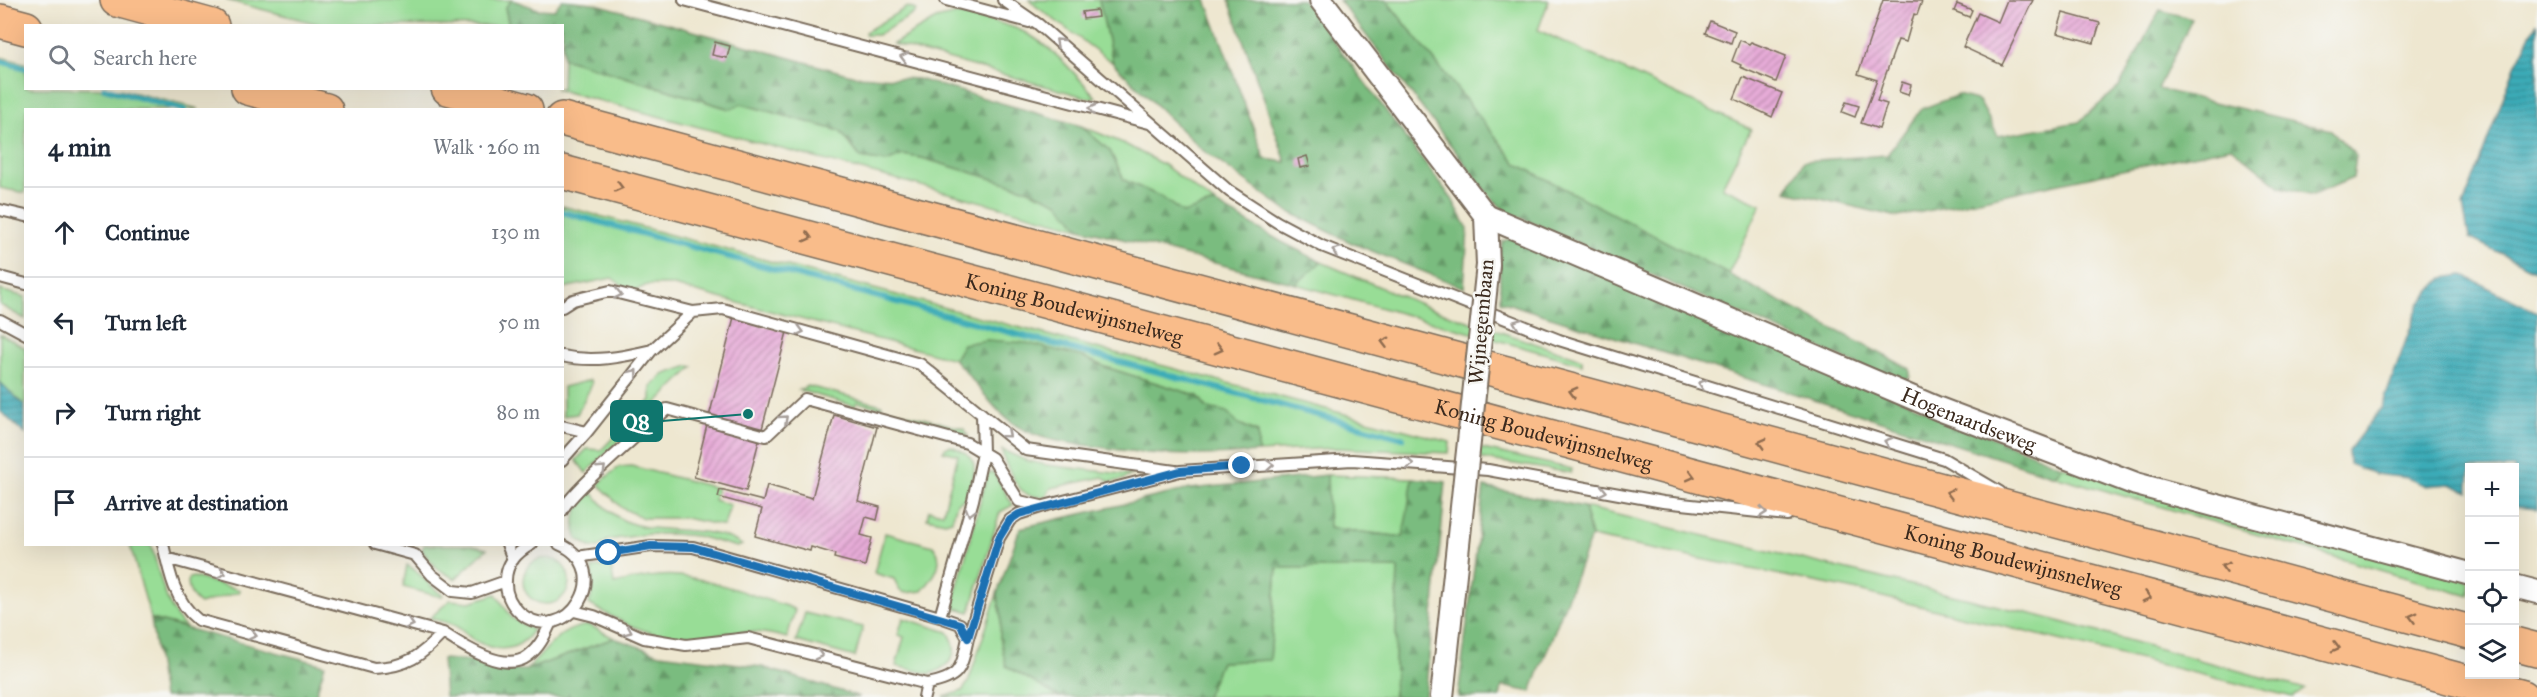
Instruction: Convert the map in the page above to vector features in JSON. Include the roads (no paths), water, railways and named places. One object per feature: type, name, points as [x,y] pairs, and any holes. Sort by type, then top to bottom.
[{"type":"highway","points":[[117,0],[205,24]]},
{"type":"highway","points":[[0,21],[24,27]]},
{"type":"highway","points":[[255,90],[319,108]]},
{"type":"highway","points":[[455,90],[519,108]]},
{"type":"highway","points":[[564,120],[2465,631]]},
{"type":"highway","name":"Koning Boudewijnsnelweg","points":[[564,173],[2523,697]]},
{"type":"highway","points":[[2519,645],[2537,650]]},
{"type":"street","points":[[1321,0],[1486,216]]},
{"type":"street","name":"Wijnegembaan","points":[[1442,697],[1488,265],[1486,216]]},
{"type":"street","name":"Hogenaardseweg","points":[[1486,216],[1939,409],[2136,484],[2465,573]]},
{"type":"street","points":[[2519,587],[2537,592]]},
{"type":"lane","points":[[684,0],[1149,123]]},
{"type":"lane","points":[[946,0],[1038,24]]},
{"type":"lane","points":[[1003,0],[1038,24],[1229,191],[1277,222],[1322,246],[1559,340],[1944,459],[2047,519]]},
{"type":"lane","points":[[0,210],[24,216]]},
{"type":"lane","points":[[0,277],[24,283]]},
{"type":"lane","points":[[564,306],[573,300],[610,291],[693,312],[723,309],[920,364],[1026,450],[1180,471]]},
{"type":"lane","points":[[564,458],[652,350],[693,312]]},
{"type":"lane","points":[[0,320],[24,333]]},
{"type":"lane","points":[[564,357],[577,360],[603,360],[652,350]]},
{"type":"lane","points":[[564,506],[667,409],[766,436],[805,399],[967,443],[997,464],[1019,501],[1044,506]]},
{"type":"lane","points":[[940,617],[973,500],[983,453],[982,414]]},
{"type":"lane","points":[[564,426],[587,432]]},
{"type":"lane","points":[[574,611],[594,616],[644,638],[686,645],[748,638],[927,684],[947,680],[961,666],[1004,527],[1019,514],[1044,506],[1180,471],[1352,460],[1477,469],[1663,502],[1868,523]]},
{"type":"lane","points":[[163,546],[185,610],[198,620],[374,668],[393,668],[410,662],[430,647],[443,633]]},
{"type":"lane","points":[[382,546],[415,555],[432,575],[453,591],[472,592],[506,581]]},
{"type":"lane","points":[[508,546],[513,560]]},
{"type":"lane","points":[[530,546],[513,560],[506,581],[509,598],[519,612],[534,620],[551,622],[574,611],[583,597],[586,580],[577,557],[563,546]]},
{"type":"lane","points":[[577,557],[651,546],[693,547],[940,617],[960,624],[968,638]]},
{"type":"lane","points":[[166,558],[443,633],[481,655],[506,662],[527,658],[542,642],[551,622]]},
{"type":"lane","points":[[924,697],[927,684]]},
{"type":"water","points":[[2537,22],[2537,271],[2469,238],[2463,206],[2515,66]]},
{"type":"water","points":[[2463,275],[2537,312],[2537,509],[2519,507],[2519,463],[2465,463],[2465,490],[2450,484],[2426,486],[2407,478],[2375,474],[2349,464],[2348,451],[2382,407],[2419,304],[2443,278]]},
{"type":"water","points":[[0,382],[24,405],[24,433],[0,411]]},
{"type":"waterway","points":[[0,61],[24,67]]},
{"type":"waterway","points":[[111,90],[177,108]]},
{"type":"waterway","points":[[564,213],[1403,438]]},
{"type":"place","name":"Q8","points":[[748,414]]}]
